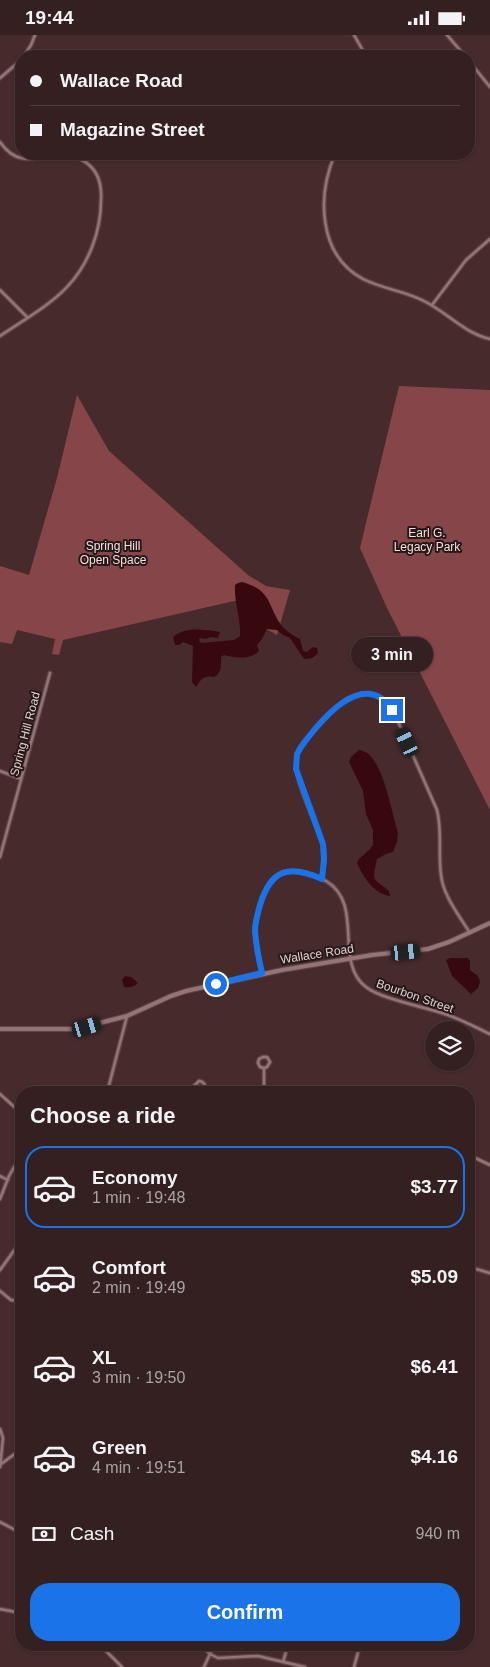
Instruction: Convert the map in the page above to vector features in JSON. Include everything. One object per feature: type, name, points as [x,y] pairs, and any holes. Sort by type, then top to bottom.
[{"type":"street","points":[[28,50],[35,35]]},
{"type":"street","points":[[354,35],[363,50]]},
{"type":"street","points":[[447,35],[460,50]]},
{"type":"street","points":[[0,78],[15,65]]},
{"type":"street","points":[[475,68],[490,87]]},
{"type":"street","points":[[0,142],[10,153],[15,155]]},
{"type":"street","points":[[0,336],[63,291],[81,269],[99,228],[101,206],[101,187],[96,173],[82,160]]},
{"type":"street","points":[[334,160],[328,175],[324,198],[327,232],[335,253],[349,269],[363,279],[418,298],[432,305],[468,331],[490,339]]},
{"type":"street","points":[[432,305],[464,263],[490,239]]},
{"type":"street","points":[[0,290],[26,317]]},
{"type":"street","name":"Spring Hill Road","points":[[0,857],[50,673]]},
{"type":"street","points":[[322,879],[323,844],[298,777],[297,754],[310,735],[342,703],[354,695],[369,693],[383,699],[392,710],[437,810],[441,825],[442,881],[447,895],[470,933]]},
{"type":"street","points":[[0,771],[21,779]]},
{"type":"street","points":[[262,973],[255,930],[256,918],[267,886],[277,875],[284,872],[299,872],[322,879],[338,892],[345,906],[349,932],[350,959]]},
{"type":"street","name":"Wallace Road","points":[[0,1029],[70,1030],[127,1016],[178,994],[262,973],[383,953],[428,949],[450,942],[490,923]]},
{"type":"street","name":"Bourbon Street","points":[[350,959],[357,977],[367,988],[447,1015],[490,1034]]},
{"type":"street","points":[[109,1086],[127,1016]]},
{"type":"street","points":[[263,1057],[270,1062],[268,1067],[264,1068],[260,1067],[258,1063],[259,1059],[263,1057]]},
{"type":"street","points":[[264,1068],[264,1086]]},
{"type":"street","points":[[194,1086],[199,1081],[205,1086]]},
{"type":"street","points":[[0,1094],[15,1108]]},
{"type":"street","points":[[475,1158],[490,1165]]},
{"type":"street","points":[[0,1199],[15,1167]]},
{"type":"street","points":[[0,1176],[8,1180]]},
{"type":"street","points":[[0,1270],[15,1249]]},
{"type":"street","points":[[475,1269],[490,1273]]},
{"type":"street","points":[[0,1291],[11,1300],[15,1300]]},
{"type":"street","points":[[0,1429],[4,1438],[0,1466]]},
{"type":"street","points":[[0,1466],[15,1454]]},
{"type":"street","points":[[0,1522],[15,1530]]},
{"type":"street","points":[[0,1609],[15,1612]]},
{"type":"street","points":[[106,1651],[122,1667]]},
{"type":"street","points":[[207,1651],[222,1658],[258,1656],[305,1667]]},
{"type":"street","points":[[204,1667],[211,1651]]},
{"type":"street","points":[[283,1661],[286,1651]]},
{"type":"street","points":[[354,1667],[358,1651]]},
{"type":"green space","name":"Earl G. Legacy Park","points":[[399,386],[490,390],[490,810],[387,608],[360,548]]},
{"type":"green space","name":"Spring Hill Open Space","points":[[77,395],[109,451],[248,575],[266,586],[290,590],[277,635],[252,621],[243,599],[63,640],[59,655],[52,654],[55,639],[17,630],[12,644],[0,642],[0,566],[29,575],[57,478]]},
{"type":"shaded area","points":[[242,582],[251,585],[263,593],[281,625],[300,639],[303,651],[307,652],[313,647],[317,648],[318,653],[312,658],[304,659],[290,638],[277,630],[267,629],[257,645],[259,651],[256,654],[243,657],[224,655],[221,657],[218,673],[214,677],[203,678],[196,687],[192,682],[193,646],[183,642],[175,645],[173,637],[190,630],[220,632],[218,638],[200,638],[201,643],[234,640],[240,636],[235,585]]},
{"type":"shaded area","points":[[359,750],[369,755],[381,773],[398,833],[393,852],[377,859],[374,872],[376,881],[389,891],[390,896],[384,895],[374,888],[362,874],[357,863],[373,845],[373,830],[366,814],[363,791],[349,762],[351,757]]},
{"type":"shaded area","points":[[450,958],[468,958],[470,961],[470,970],[478,976],[480,981],[478,988],[471,994],[452,976],[446,960]]},
{"type":"shaded area","points":[[125,976],[131,977],[138,983],[132,987],[124,987],[122,980]]},
{"type":"route","points":[[216,984],[262,973],[255,926],[262,900],[271,880],[277,875],[292,871],[322,879],[323,844],[296,769],[297,754],[301,747],[336,708],[354,695],[369,693],[376,695],[383,699],[392,710]]}]
